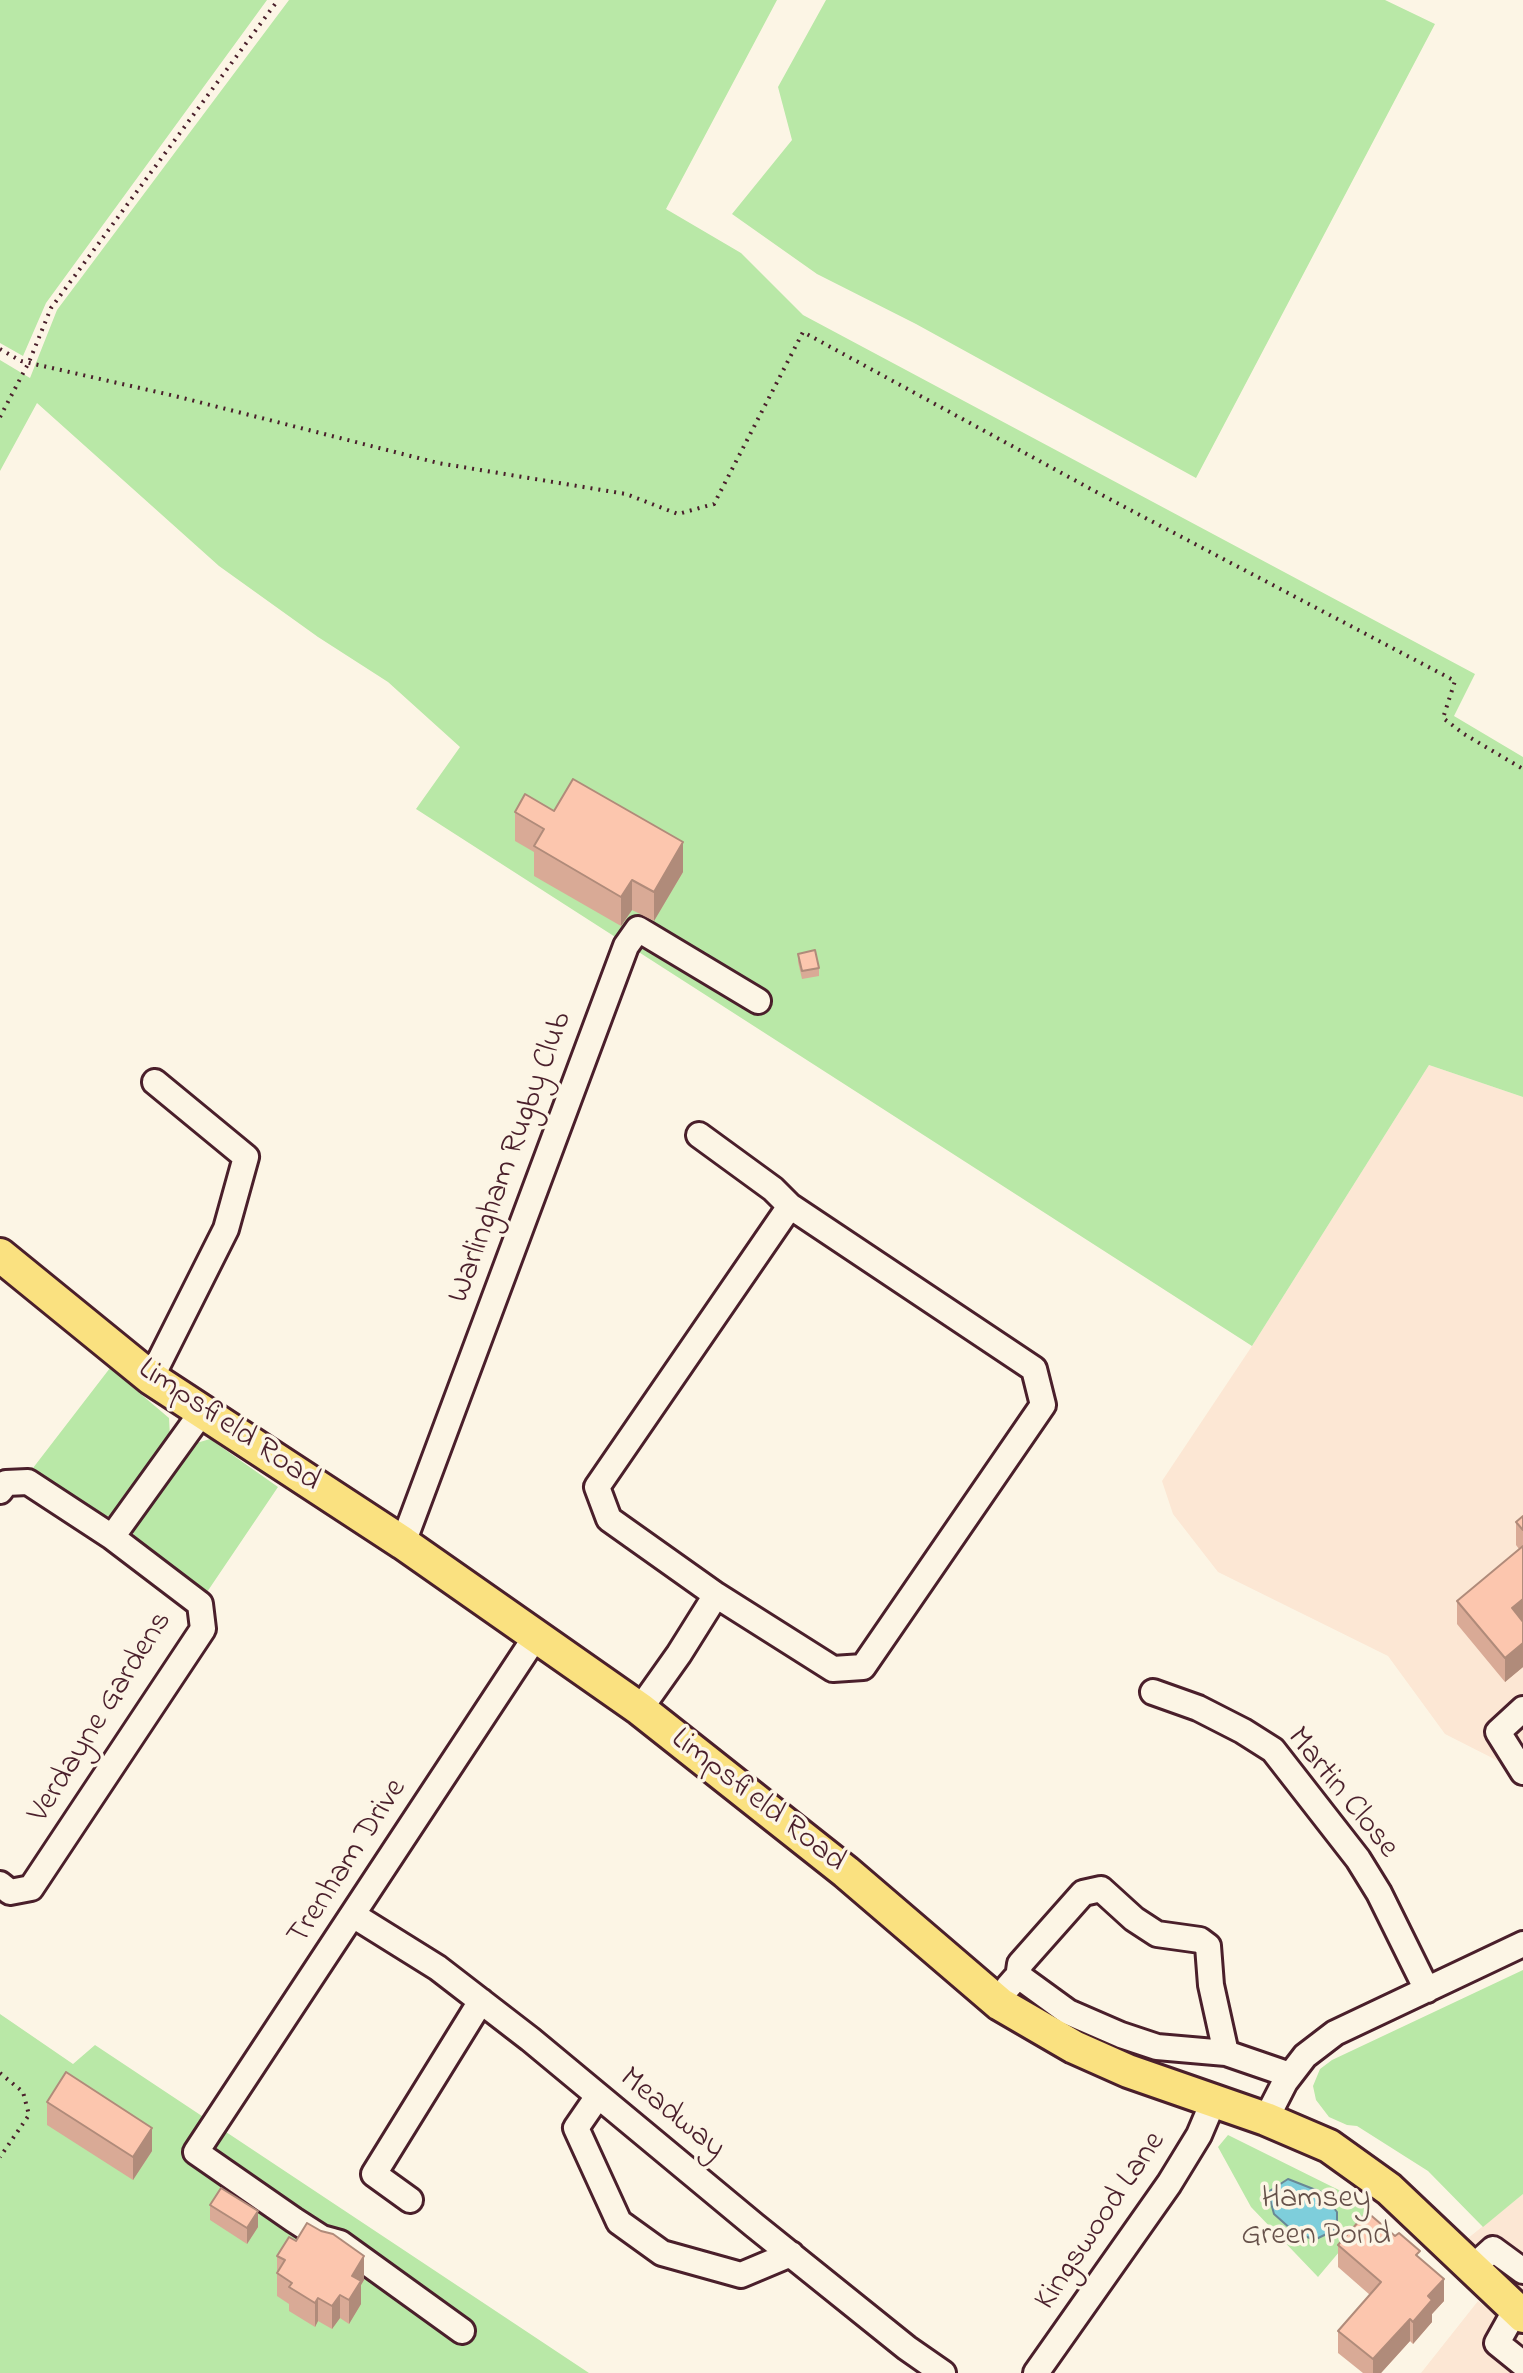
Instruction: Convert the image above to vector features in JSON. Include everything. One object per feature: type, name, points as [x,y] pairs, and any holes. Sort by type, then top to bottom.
[{"type":"main road","name":"Limpsfield Road","points":[[0,1255],[151,1378],[403,1543],[640,1709],[846,1872],[1008,1990],[1074,2047],[1128,2071],[1266,2119],[1329,2146],[1389,2189],[1519,2313]]},
{"type":"street","name":"Warlingham Rugby Club","points":[[403,1543],[626,946],[638,929],[758,1001]]},
{"type":"street","points":[[151,1378],[226,1229],[246,1157],[155,1082]]},
{"type":"street","points":[[699,1135],[773,1189],[790,1206],[1034,1369],[1043,1405],[863,1667],[833,1669],[716,1595],[609,1519],[597,1487],[790,1206]]},
{"type":"street","points":[[112,1537],[202,1412]]},
{"type":"street","name":"Verdayne Gardens","points":[[0,1491],[6,1483],[28,1482],[112,1537],[200,1604],[203,1629],[31,1888],[10,1892],[0,1884]]},
{"type":"street","points":[[640,1709],[716,1595]]},
{"type":"street","name":"Trenham Drive","points":[[462,2331],[340,2243],[322,2238],[196,2152],[536,1636]]},
{"type":"street","name":"Martin Close","points":[[1153,1692],[1198,1708],[1273,1750],[1358,1859],[1379,1893],[1427,1990]]},
{"type":"street","points":[[1523,1709],[1498,1732],[1523,1772]]},
{"type":"street","points":[[1008,1990],[1020,1964],[1083,1893],[1101,1889],[1134,1919],[1157,1934],[1200,1940],[1208,1946],[1211,1985],[1226,2053]]},
{"type":"street","name":"Meadway","points":[[353,1915],[438,1968],[481,2001],[907,2348],[943,2373]]},
{"type":"street","points":[[1266,2119],[1290,2075],[1305,2056],[1335,2033],[1523,1944]]},
{"type":"street","points":[[1008,1990],[1024,1980],[1068,2012],[1121,2035],[1157,2047],[1226,2053],[1290,2075]]},
{"type":"street","points":[[410,2200],[374,2174],[481,2001]]},
{"type":"street","points":[[598,2096],[576,2128],[619,2222],[662,2253],[741,2275],[791,2254]]},
{"type":"street","name":"Kingswood Lane","points":[[1036,2373],[1169,2184],[1199,2135],[1213,2102]]},
{"type":"street","points":[[1471,2269],[1493,2249],[1523,2271]]},
{"type":"street","points":[[1519,2313],[1497,2343],[1523,2364]]},
{"type":"path","points":[[0,417],[29,362],[51,308],[278,0]]},
{"type":"path","points":[[0,349],[21,361],[175,396],[438,463],[626,494],[678,514],[714,504],[803,332],[1114,502],[1455,681],[1443,718],[1523,769]]},
{"type":"path","points":[[0,2073],[23,2092],[29,2115],[0,2157]]},
{"type":"shaded area","points":[[1429,1065],[1523,1097],[1523,1789],[1512,1768],[1445,1734],[1388,1656],[1218,1572],[1173,1514],[1162,1481],[1252,1346]]},
{"type":"shaded area","points":[[1523,2194],[1523,2299],[1467,2239]]},
{"type":"shaded area","points":[[1478,2301],[1523,2337],[1523,2373],[1421,2373]]},
{"type":"green space","points":[[0,0],[267,0],[46,303],[23,356],[0,343]]},
{"type":"green space","points":[[289,0],[777,0],[666,209],[741,253],[803,315],[1475,674],[1454,716],[1523,757],[1523,1097],[1429,1065],[1252,1346],[416,809],[460,747],[388,682],[318,637],[219,566],[37,403],[0,471],[0,360],[30,378],[57,310]]},
{"type":"green space","points":[[826,0],[1385,0],[1435,24],[1196,478],[916,324],[817,274],[732,214],[792,140],[778,87]]},
{"type":"green space","points":[[110,1368],[169,1418],[170,1437],[110,1516],[95,1515],[33,1468]]},
{"type":"green space","points":[[210,1439],[278,1487],[205,1595],[136,1543],[131,1526],[190,1445]]},
{"type":"green space","points":[[1523,1970],[1523,2194],[1483,2227],[1428,2171],[1357,2126],[1329,2117],[1316,2100],[1313,2086],[1320,2069],[1332,2060]]},
{"type":"green space","points":[[0,2014],[73,2064],[95,2045],[589,2373],[0,2373]]},
{"type":"green space","name":"Hamsey Green Pond","points":[[1228,2135],[1369,2205],[1372,2213],[1318,2277],[1251,2207],[1218,2147]]},
{"type":"water","points":[[1288,2179],[1321,2192],[1337,2212],[1337,2229],[1314,2240],[1292,2230],[1274,2214],[1268,2192]]},
{"type":"building","points":[[573,779],[683,842],[654,892],[632,880],[621,897],[534,846],[544,829],[515,812],[525,794],[554,811]]},
{"type":"building","points":[[815,950],[819,968],[802,971],[798,954]]},
{"type":"building","points":[[1523,1516],[1523,1530],[1516,1522]]},
{"type":"building","points":[[1523,1546],[1523,1599],[1512,1608],[1523,1622],[1523,1643],[1505,1658],[1457,1601]]},
{"type":"building","points":[[66,2072],[152,2128],[133,2157],[47,2102]]},
{"type":"building","points":[[221,2188],[258,2211],[247,2228],[210,2205]]},
{"type":"building","points":[[1367,2212],[1395,2236],[1399,2233],[1420,2251],[1416,2255],[1444,2279],[1428,2296],[1432,2300],[1413,2322],[1410,2319],[1373,2359],[1338,2331],[1381,2282],[1338,2245]]},
{"type":"building","points":[[307,2223],[333,2234],[364,2256],[352,2276],[361,2281],[349,2300],[340,2295],[332,2306],[318,2298],[315,2303],[289,2287],[292,2283],[277,2273],[285,2260],[277,2256],[289,2237],[296,2241]]}]
